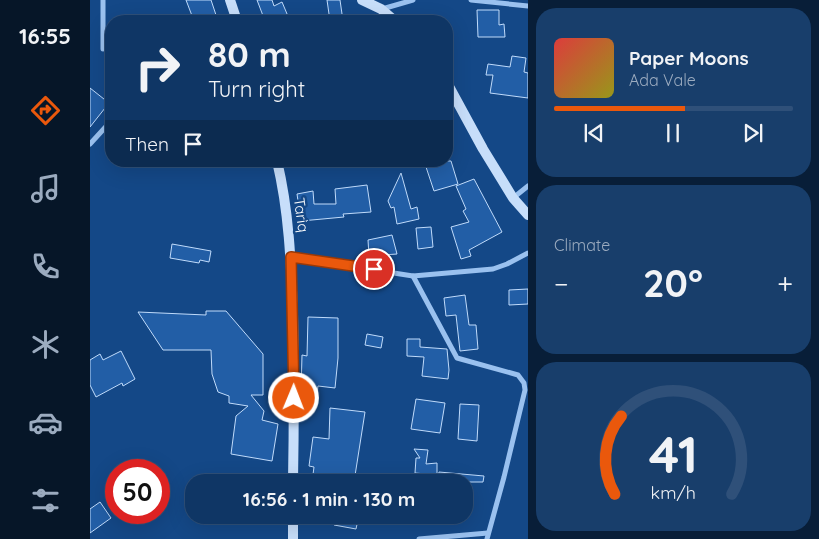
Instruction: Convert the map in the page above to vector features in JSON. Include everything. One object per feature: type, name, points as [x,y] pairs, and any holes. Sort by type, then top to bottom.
[{"type":"main road","points":[[230,0],[235,15]]},
{"type":"main road","points":[[362,0],[382,9],[388,15]]},
{"type":"main road","points":[[453,94],[513,198],[528,215]]},
{"type":"main road","name":"Tariq","points":[[278,167],[288,219],[291,257],[294,364],[293,474]]},
{"type":"main road","points":[[293,524],[293,539]]},
{"type":"street","points":[[103,0],[103,49]]},
{"type":"street","points":[[382,9],[413,0]]},
{"type":"street","points":[[471,0],[528,6]]},
{"type":"street","points":[[90,144],[105,128]]},
{"type":"street","points":[[513,198],[528,186]]},
{"type":"street","points":[[291,257],[413,276],[492,269],[507,264],[528,253]]},
{"type":"street","points":[[413,276],[457,358],[518,376],[524,383],[525,390],[488,536],[418,539]]},
{"type":"building","points":[[186,0],[211,0],[216,15],[192,15]]},
{"type":"building","points":[[257,0],[272,0],[274,6],[282,2],[287,15],[263,15]]},
{"type":"building","points":[[327,0],[340,0],[342,15],[329,15]]},
{"type":"building","points":[[477,10],[499,10],[499,25],[504,24],[505,37],[478,37]]},
{"type":"building","points":[[512,56],[526,58],[524,72],[528,73],[528,98],[490,93],[493,75],[486,75],[488,64],[510,67]]},
{"type":"building","points":[[90,88],[105,100],[105,108],[90,127]]},
{"type":"building","points":[[426,167],[453,167],[458,184],[434,191]]},
{"type":"building","points":[[401,173],[411,209],[417,207],[419,219],[397,224],[394,207],[391,208],[388,201]]},
{"type":"building","points":[[474,179],[502,232],[469,250],[471,256],[461,259],[451,227],[469,222],[463,211],[466,209],[456,186]]},
{"type":"building","points":[[367,185],[371,212],[343,214],[344,217],[301,221],[297,194],[313,191],[314,204],[336,204],[335,189]]},
{"type":"building","points":[[431,227],[433,247],[418,249],[416,228]]},
{"type":"building","points":[[392,235],[397,254],[369,256],[368,240]]},
{"type":"building","points":[[172,244],[211,251],[209,262],[200,260],[199,263],[170,258]]},
{"type":"building","points":[[528,289],[528,304],[509,305],[509,290]]},
{"type":"building","points":[[465,295],[469,325],[476,325],[478,349],[460,351],[456,315],[446,316],[444,298]]},
{"type":"building","points":[[206,311],[226,311],[263,354],[263,395],[251,395],[264,411],[262,420],[278,424],[272,461],[231,454],[236,416],[248,406],[229,403],[229,396],[218,392],[212,374],[211,350],[163,350],[138,312],[206,315]]},
{"type":"building","points":[[308,317],[338,318],[338,358],[335,388],[318,386],[317,393],[301,392],[302,355],[307,356]]},
{"type":"building","points":[[367,334],[383,337],[381,348],[365,345]]},
{"type":"building","points":[[407,339],[420,339],[420,347],[447,349],[448,379],[422,376],[424,357],[407,356]]},
{"type":"building","points":[[121,351],[135,379],[123,386],[122,383],[96,397],[90,385],[90,360],[100,354],[103,360]]},
{"type":"building","points":[[416,399],[445,403],[440,433],[411,429]]},
{"type":"building","points":[[460,404],[479,405],[477,441],[458,439]]},
{"type":"building","points":[[330,408],[365,412],[355,474],[313,474],[314,467],[309,466],[313,437],[329,439]]},
{"type":"building","points":[[414,449],[428,450],[426,464],[437,463],[437,474],[415,473],[416,458],[420,458]]},
{"type":"building","points":[[439,472],[462,474],[439,474]]},
{"type":"building","points":[[473,475],[484,476],[483,482],[473,482]]},
{"type":"building","points":[[100,502],[105,509],[105,522],[90,533],[90,509]]},
{"type":"building","points":[[334,524],[357,524],[356,529]]},
{"type":"route","points":[[294,398],[291,257],[374,269]]}]
